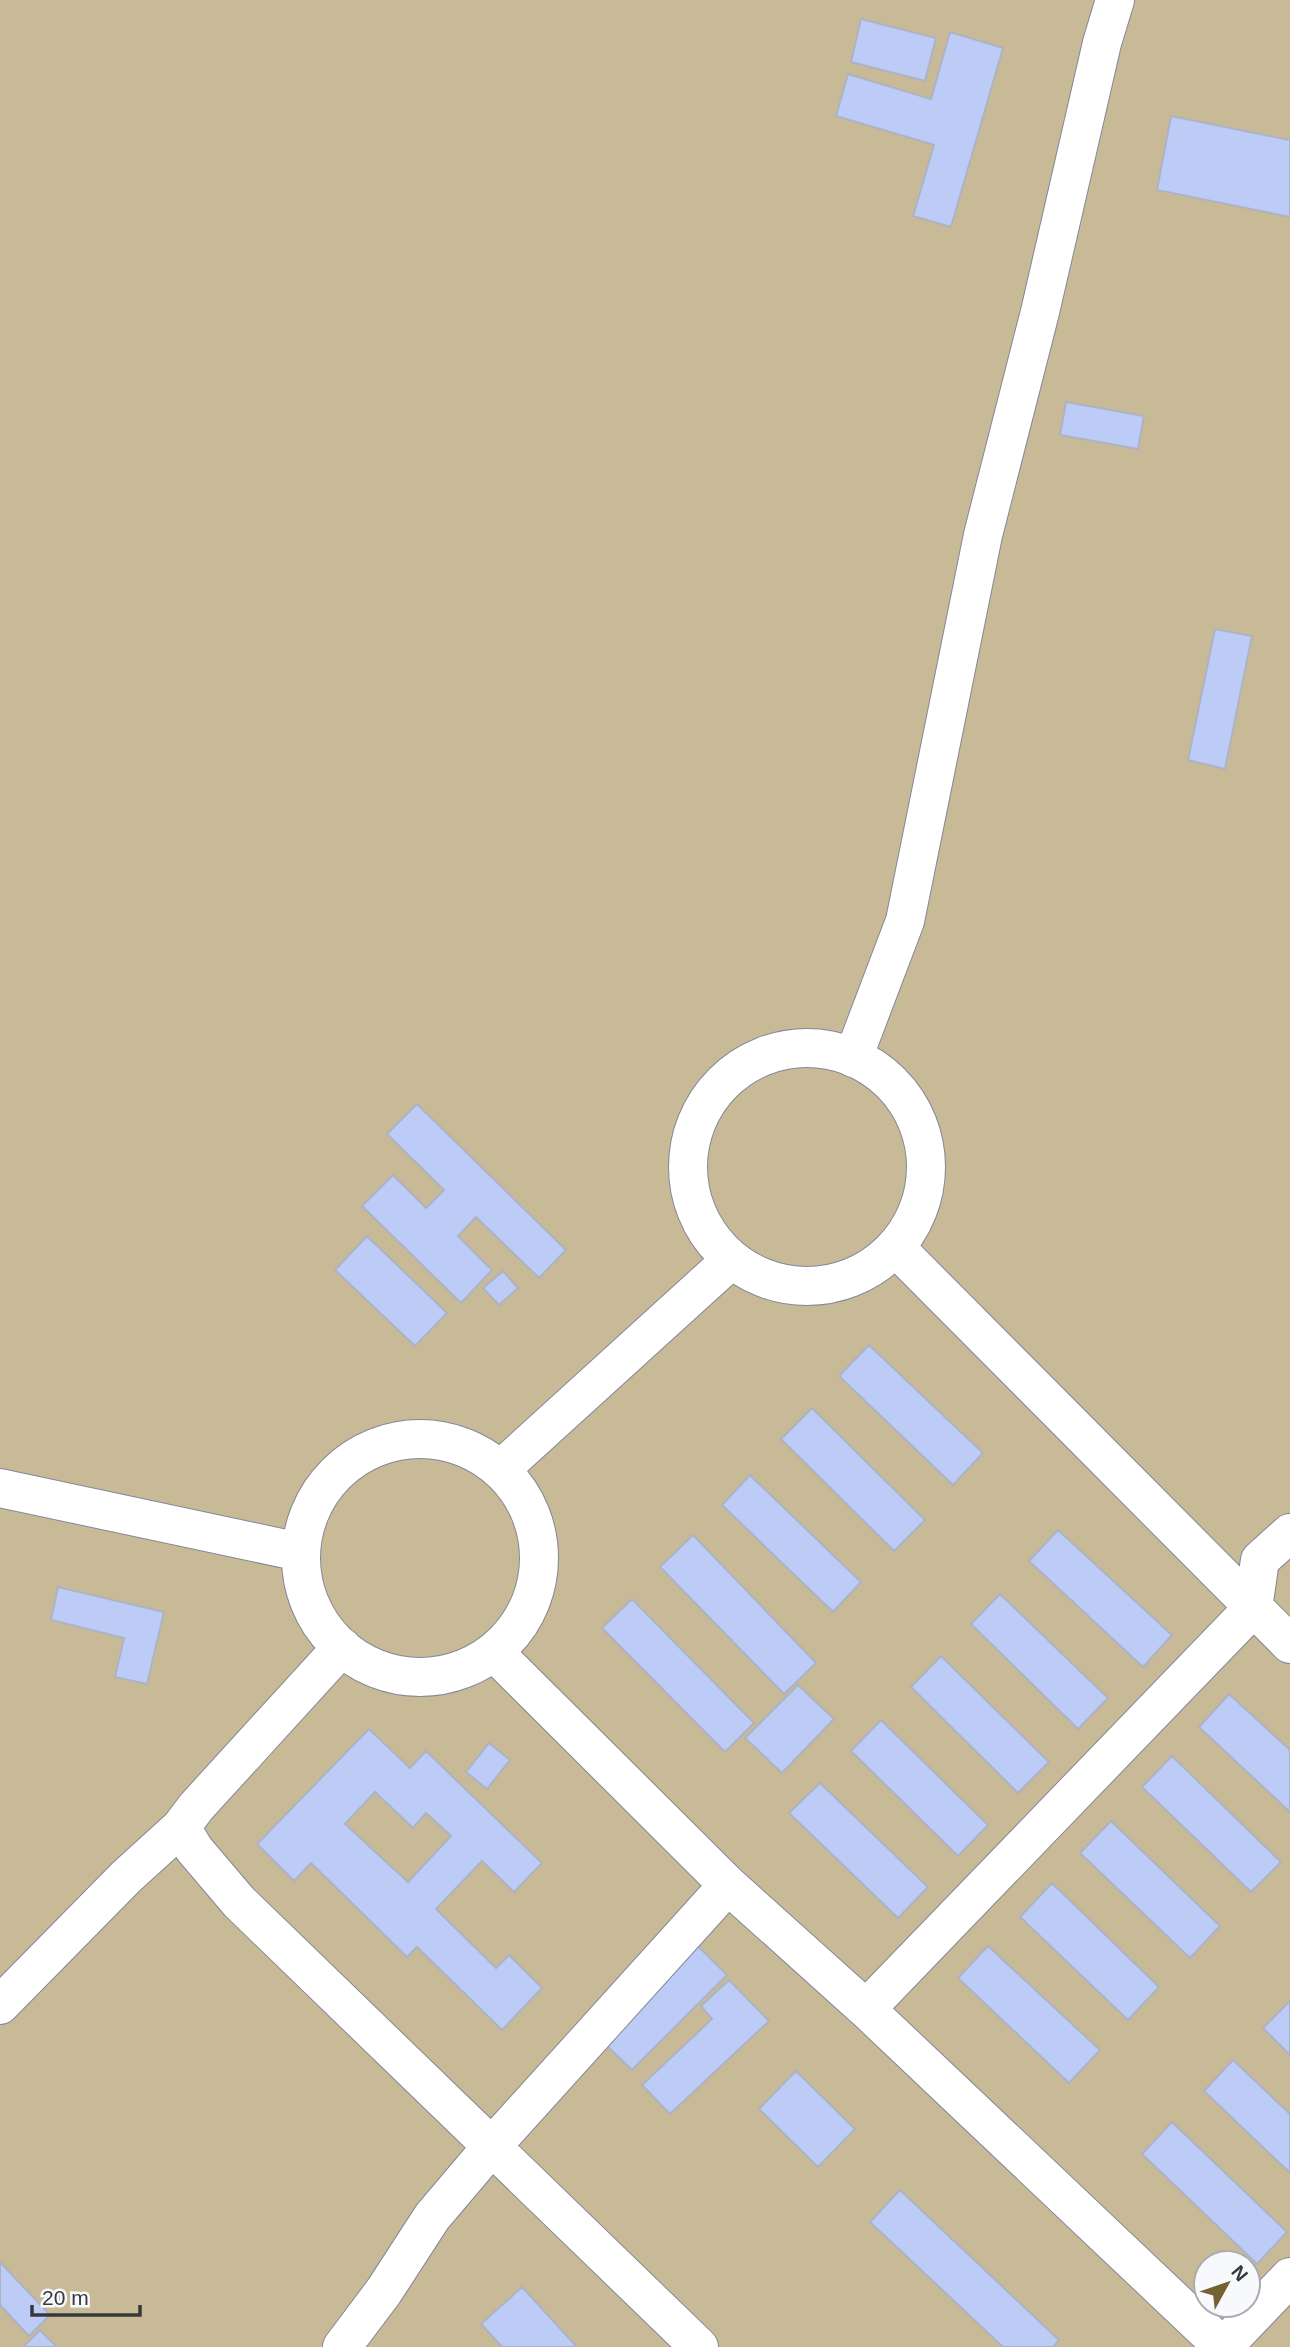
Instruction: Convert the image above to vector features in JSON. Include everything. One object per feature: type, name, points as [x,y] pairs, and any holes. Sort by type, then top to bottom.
[{"type":"street","points":[[853,1058],[905,921],[983,535],[1040,312],[1102,43],[1115,0]]},
{"type":"street","points":[[816,1048],[853,1058],[885,1078],[910,1107],[923,1142],[926,1180],[916,1216],[895,1248],[868,1270],[834,1284],[798,1287],[763,1278],[731,1260],[706,1231],[691,1196],[687,1159],[696,1122],[715,1089],[744,1065],[779,1051],[816,1048]]},
{"type":"street","points":[[895,1248],[1290,1644]]},
{"type":"street","points":[[500,1470],[731,1260]]},
{"type":"street","points":[[431,1439],[468,1449],[500,1470],[522,1497],[535,1529],[539,1563],[533,1597],[528,1607],[517,1627],[494,1652],[460,1671],[422,1678],[384,1672],[349,1654],[321,1626],[305,1590],[300,1552],[308,1514],[328,1481],[357,1456],[392,1441],[431,1439]]},
{"type":"street","points":[[0,1488],[300,1552]]},
{"type":"street","points":[[866,2009],[1253,1608],[1260,1560],[1290,1533]]},
{"type":"street","points":[[0,2005],[126,1877],[181,1827],[196,1807],[342,1647]]},
{"type":"street","points":[[494,1652],[728,1885],[866,2009],[1223,2347],[1290,2277]]},
{"type":"street","points":[[181,1827],[194,1849],[239,1902],[699,2347]]},
{"type":"street","points":[[342,2347],[384,2291],[432,2217],[493,2145],[728,1885]]},
{"type":"shaded area","points":[[0,0],[1290,0],[1290,2347],[0,2347]]},
{"type":"building","points":[[861,19],[936,38],[925,81],[851,62]]},
{"type":"building","points":[[950,32],[1003,48],[951,227],[913,216],[934,145],[836,116],[848,74],[931,99]]},
{"type":"building","points":[[1171,116],[1290,140],[1290,217],[1157,190]]},
{"type":"building","points":[[1066,402],[1144,416],[1138,449],[1060,435]]},
{"type":"building","points":[[1215,629],[1252,636],[1225,769],[1188,760]]},
{"type":"building","points":[[417,1104],[566,1250],[539,1278],[476,1217],[458,1236],[492,1270],[461,1303],[362,1206],[393,1175],[426,1208],[444,1190],[387,1134]]},
{"type":"building","points":[[367,1236],[447,1313],[415,1346],[335,1270]]},
{"type":"building","points":[[503,1271],[518,1288],[499,1305],[483,1288]]},
{"type":"building","points":[[869,1345],[983,1453],[953,1485],[839,1376]]},
{"type":"building","points":[[812,1408],[925,1520],[894,1551],[781,1439]]},
{"type":"building","points":[[750,1475],[861,1582],[833,1612],[722,1505]]},
{"type":"building","points":[[1058,1530],[1172,1635],[1143,1667],[1029,1561]]},
{"type":"building","points":[[693,1535],[816,1663],[784,1694],[660,1567]]},
{"type":"building","points":[[58,1587],[164,1612],[147,1684],[115,1677],[124,1638],[51,1620]]},
{"type":"building","points":[[1000,1594],[1108,1698],[1078,1729],[971,1624]]},
{"type":"building","points":[[632,1599],[754,1723],[725,1752],[602,1628]]},
{"type":"building","points":[[941,1656],[1049,1762],[1018,1793],[911,1687]]},
{"type":"building","points":[[798,1685],[834,1719],[782,1773],[745,1738]]},
{"type":"building","points":[[1229,1694],[1290,1750],[1290,1812],[1199,1727]]},
{"type":"building","points":[[881,1720],[988,1825],[958,1856],[851,1751]]},
{"type":"building","points":[[369,1729],[410,1768],[426,1751],[542,1863],[514,1892],[482,1861],[436,1909],[496,1968],[509,1955],[542,1988],[502,2030],[417,1947],[407,1957],[311,1863],[294,1881],[257,1844]],"holes":[[[375,1792],[413,1828],[426,1813],[451,1836],[408,1882],[345,1824]]]},
{"type":"building","points":[[489,1743],[510,1760],[487,1789],[466,1772]]},
{"type":"building","points":[[1172,1756],[1281,1862],[1251,1892],[1142,1787]]},
{"type":"building","points":[[820,1783],[928,1887],[898,1918],[789,1813]]},
{"type":"building","points":[[1111,1821],[1220,1926],[1190,1958],[1080,1853]]},
{"type":"building","points":[[1052,1883],[1159,1987],[1128,2020],[1020,1917]]},
{"type":"building","points":[[696,1944],[727,1975],[632,2070],[601,2040]]},
{"type":"building","points":[[988,1946],[1100,2050],[1069,2083],[958,1978]]},
{"type":"building","points":[[729,1980],[769,2021],[670,2114],[642,2085],[712,2019],[701,2006]]},
{"type":"building","points":[[1290,2001],[1290,2055],[1263,2028]]},
{"type":"building","points":[[1233,2060],[1290,2114],[1290,2173],[1204,2091]]},
{"type":"building","points":[[796,2071],[855,2129],[818,2167],[759,2109]]},
{"type":"building","points":[[1172,2122],[1287,2232],[1262,2259],[1262,2249],[1241,2249],[1142,2154]]},
{"type":"building","points":[[900,2190],[1059,2340],[1053,2347],[1003,2347],[870,2222]]},
{"type":"building","points":[[0,2262],[50,2315],[29,2336],[0,2305]]},
{"type":"building","points":[[522,2287],[577,2347],[502,2347],[481,2324]]},
{"type":"building","points":[[40,2330],[57,2347],[23,2347]]}]
